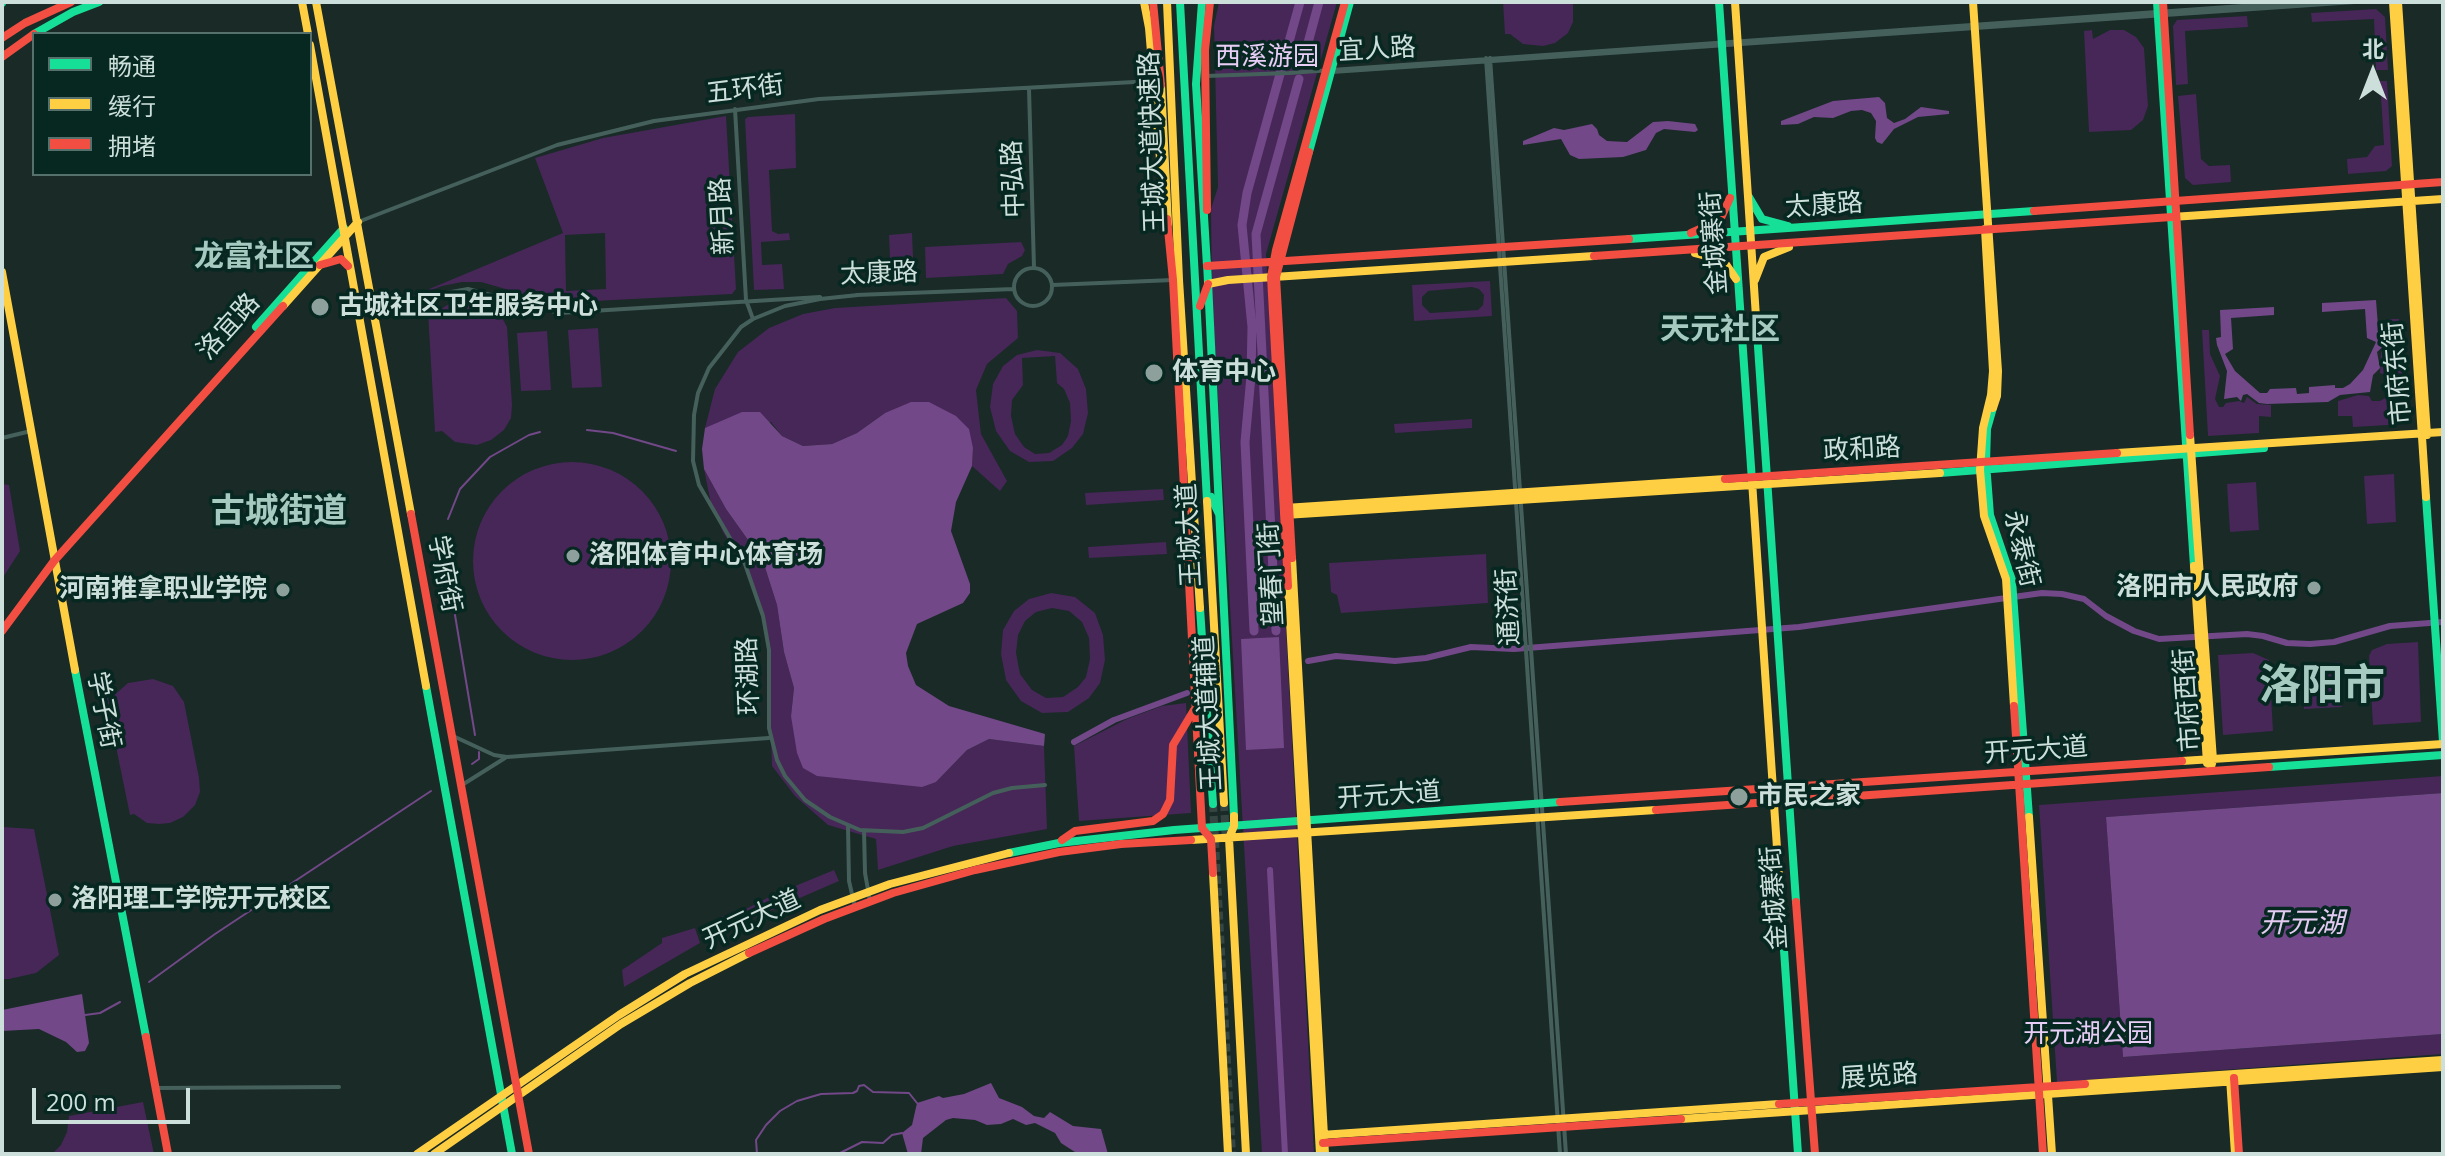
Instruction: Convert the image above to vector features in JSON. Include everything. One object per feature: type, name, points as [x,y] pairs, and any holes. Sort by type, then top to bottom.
[{"type":"main road","points":[[2,38],[25,23],[71,2]]},
{"type":"main road","points":[[38,32],[73,12],[99,2]]},
{"type":"main road","points":[[302,2],[308,32]]},
{"type":"main road","name":"学府街","points":[[316,2],[529,1154]]},
{"type":"main road","points":[[1144,2],[1157,83],[1168,224],[1176,280]]},
{"type":"main road","points":[[1153,2],[1158,26],[1157,83]]},
{"type":"main road","name":"王城大道快速路","points":[[1165,2],[1173,141],[1176,280]]},
{"type":"main road","name":"王城大道快速路","points":[[1182,2],[1189,140],[1202,266]]},
{"type":"main road","points":[[1202,2],[1196,84],[1202,266]]},
{"type":"main road","name":"王城大道辅道","points":[[1210,2],[1205,50],[1208,146],[1202,266],[1208,284],[1234,826],[1229,838],[1246,1154]]},
{"type":"main road","name":"望春门街","points":[[1322,1154],[1270,277],[1348,2]]},
{"type":"main road","name":"金城寨街","points":[[1719,2],[1798,1154]]},
{"type":"main road","name":"金城寨街","points":[[1735,2],[1787,788],[1815,1154]]},
{"type":"main road","name":"永泰街","points":[[1971,2],[1987,230],[1993,371],[1983,428],[1984,516],[2009,580],[2044,1089],[2052,1154]]},
{"type":"main road","name":"市府东街","points":[[2396,2],[2443,743]]},
{"type":"main road","name":"市府西街","points":[[2160,9],[2210,770]]},
{"type":"main road","points":[[2,57],[32,35]]},
{"type":"main road","name":"学府街","points":[[312,56],[512,1154]]},
{"type":"main road","points":[[1189,140],[1202,198]]},
{"type":"main road","points":[[1168,224],[1173,141]]},
{"type":"main road","name":"太康路","points":[[1202,266],[1775,230],[2443,182]]},
{"type":"main road","points":[[1684,235],[1720,220],[1732,196],[1739,205],[1748,196],[1762,219],[1797,228]]},
{"type":"main road","name":"太康路","points":[[1208,284],[1228,280],[1502,261],[1798,244],[2443,199]]},
{"type":"main road","name":"洛宜路","points":[[2,624],[53,559],[345,230],[358,222]]},
{"type":"main road","name":"洛宜路","points":[[2,631],[53,559],[315,268],[345,230]]},
{"type":"main road","points":[[1775,230],[1772,240],[1776,245]]},
{"type":"main road","points":[[1711,234],[1715,238],[1712,249]]},
{"type":"main road","points":[[1754,284],[1764,257],[1798,244]]},
{"type":"main road","points":[[1683,251],[1723,260],[1730,267],[1738,285]]},
{"type":"main road","points":[[315,268],[341,259],[349,267],[352,277]]},
{"type":"main road","name":"王城大道","points":[[1202,266],[1199,311],[1224,803]]},
{"type":"main road","name":"学子街","points":[[2,272],[53,559],[168,1154]]},
{"type":"main road","points":[[1738,285],[1744,274],[1751,277],[1754,284]]},
{"type":"main road","name":"王城大道辅道","points":[[1176,280],[1184,516],[1202,828],[1211,839]]},
{"type":"main road","name":"王城大道","points":[[1176,280],[1181,311],[1213,804]]},
{"type":"main road","name":"学子街","points":[[2,283],[32,431]]},
{"type":"main road","points":[[1199,311],[1208,284]]},
{"type":"main road","points":[[364,349],[380,347]]},
{"type":"main road","name":"政和路","points":[[1286,511],[2443,433]]},
{"type":"main road","points":[[1750,452],[1754,459],[1760,460],[1765,452]]},
{"type":"main road","points":[[1184,516],[1193,493]]},
{"type":"main road","points":[[1208,493],[1219,514]]},
{"type":"main road","points":[[412,607],[429,604]]},
{"type":"main road","name":"市府东街","points":[[2437,634],[2443,690]]},
{"type":"main road","points":[[1059,843],[1075,831],[1153,821],[1163,814],[1170,800],[1173,745],[1195,708]]},
{"type":"main road","name":"开元大道","points":[[417,1154],[501,1094],[685,974],[820,910],[870,897],[973,861],[1059,843],[1120,834],[1539,803],[2443,743]]},
{"type":"main road","name":"开元大道","points":[[870,897],[1059,852],[1121,844],[2443,755]]},
{"type":"main road","points":[[1211,839],[1228,1154]]},
{"type":"main road","points":[[461,880],[479,877]]},
{"type":"main road","name":"开元大道","points":[[434,1154],[621,1024],[690,983],[854,902]]},
{"type":"main road","name":"展览路","points":[[2232,1077],[2443,1060]]},
{"type":"main road","name":"展览路","points":[[1321,1139],[2044,1089],[2443,1067]]},
{"type":"main road","points":[[2232,1077],[2237,1154]]},
{"type":"main road","name":"永泰街","points":[[2043,1154],[2044,1089]]},
{"type":"street","name":"宜人路","points":[[1206,76],[1488,60],[1973,26],[2160,9],[2299,2]]},
{"type":"street","name":"宜人路","points":[[2160,9],[2355,2]]},
{"type":"street","name":"通济街","points":[[1488,60],[1563,1154]]},
{"type":"street","name":"五环街","points":[[358,222],[557,145],[654,121],[819,99],[1157,83]]},
{"type":"street","name":"中弘路","points":[[1029,89],[1034,268]]},
{"type":"street","name":"新月路","points":[[735,109],[746,300],[753,319]]},
{"type":"street","points":[[1034,268],[1046,273],[1052,285],[1048,298],[1036,305],[1023,303],[1014,289],[1017,276],[1034,268]]},
{"type":"street","points":[[1052,285],[1176,280]]},
{"type":"street","name":"太康路","points":[[374,316],[440,294],[468,289],[559,313],[746,300],[1014,289]]},
{"type":"street","points":[[753,319],[785,306],[858,295]]},
{"type":"street","name":"环湖路","points":[[753,319],[741,327],[709,368],[698,393],[692,437],[699,485],[745,564],[763,616],[770,659],[770,738],[777,760],[799,793],[817,809],[848,826],[864,830],[903,832],[923,828],[993,793],[1045,785]]},
{"type":"street","points":[[2,438],[32,431]]},
{"type":"street","points":[[453,736],[494,755],[507,757],[770,738]]},
{"type":"street","points":[[462,785],[507,757]]},
{"type":"street","points":[[848,826],[849,881],[854,902]]},
{"type":"street","points":[[864,830],[870,897]]},
{"type":"street","points":[[153,1088],[339,1087]]},
{"type":"green space","name":"西溪游园","points":[[1219,2],[1337,2],[1266,254],[1314,1154],[1262,1154],[1212,297],[1211,209],[1218,187],[1214,26]]},
{"type":"green space","points":[[1503,2],[1573,2],[1573,22],[1568,33],[1555,43],[1543,46],[1523,44],[1510,34],[1505,34]]},
{"type":"green space","points":[[2376,9],[2385,17],[2388,70],[2376,70],[2374,19],[2312,22],[2311,13]]},
{"type":"green space","points":[[2247,16],[2248,27],[2185,31],[2188,84],[2176,85],[2173,26],[2177,20]]},
{"type":"green space","points":[[2092,30],[2093,39],[2110,30],[2124,30],[2136,37],[2144,48],[2148,106],[2143,120],[2131,130],[2089,132],[2084,31]]},
{"type":"green space","points":[[2380,81],[2387,81],[2392,166],[2386,171],[2348,174],[2347,159],[2367,157],[2375,146],[2384,145]]},
{"type":"green space","points":[[2196,94],[2201,159],[2209,166],[2230,165],[2231,182],[2193,185],[2185,178],[2178,96]]},
{"type":"green space","points":[[795,114],[796,168],[769,170],[772,231],[789,233],[790,240],[761,242],[762,265],[782,264],[784,289],[754,290],[745,119]]},
{"type":"green space","points":[[726,116],[736,289],[732,294],[554,303],[481,282],[462,282],[391,305],[563,233],[535,158],[603,138]],"holes":[[[605,233],[606,289],[566,291],[565,235]]]},
{"type":"green space","points":[[912,233],[914,279],[871,281],[869,260],[890,258],[889,235]]},
{"type":"green space","points":[[1021,242],[1025,250],[1022,256],[1008,264],[1003,274],[926,278],[925,247]]},
{"type":"green space","points":[[1490,281],[1492,316],[1414,321],[1412,285]],"holes":[[[1479,289],[1484,295],[1483,305],[1478,310],[1430,313],[1422,305],[1422,297],[1428,291]]]},
{"type":"green space","points":[[1006,298],[1017,311],[1018,338],[987,364],[976,390],[981,434],[1007,481],[1000,491],[972,466],[973,448],[885,413],[857,433],[832,444],[803,446],[782,436],[771,422],[705,428],[715,389],[738,352],[769,328],[803,314],[835,308]]},
{"type":"green space","points":[[454,301],[480,301],[498,310],[507,327],[511,418],[504,430],[491,440],[477,445],[455,442],[442,431],[435,432],[428,312],[436,312]]},
{"type":"green space","points":[[2388,319],[2399,319],[2406,424],[2353,427],[2352,416],[2338,416],[2338,401],[2358,395],[2380,401],[2392,394],[2391,377],[2380,373],[2381,352],[2389,344]]},
{"type":"green space","points":[[598,328],[602,387],[572,388],[568,330]]},
{"type":"green space","points":[[2202,330],[2209,330],[2210,354],[2220,376],[2215,399],[2219,407],[2226,403],[2244,403],[2247,397],[2257,404],[2271,405],[2271,417],[2259,416],[2259,433],[2208,436]]},
{"type":"green space","points":[[547,331],[551,390],[521,391],[517,333]]},
{"type":"green space","points":[[1037,350],[1060,353],[1078,369],[1086,389],[1088,413],[1083,434],[1072,448],[1053,461],[1029,462],[1010,451],[996,431],[990,407],[993,384],[1003,366],[1017,355]],"holes":[[[1055,356],[1057,383],[1064,389],[1070,403],[1068,436],[1062,445],[1049,453],[1035,454],[1024,447],[1015,434],[1011,416],[1012,400],[1023,385],[1022,358]]]},
{"type":"green space","points":[[1472,419],[1472,428],[1395,433],[1394,424]]},
{"type":"green space","name":"洛阳体育中心体育场","points":[[572,462],[610,469],[642,491],[664,523],[671,561],[664,599],[642,631],[610,653],[572,660],[534,653],[502,631],[480,599],[473,561],[480,523],[502,491],[534,469]]},
{"type":"green space","points":[[704,469],[726,509],[763,561],[777,605],[784,652],[794,688],[791,716],[936,782],[967,750],[989,739],[1044,746],[1047,829],[953,846],[878,870],[876,839],[828,825],[795,796],[772,766],[768,647],[762,616],[750,576],[723,532],[711,504]]},
{"type":"green space","points":[[2394,474],[2396,522],[2367,524],[2364,476]]},
{"type":"green space","points":[[2256,482],[2259,530],[2230,532],[2227,484]]},
{"type":"green space","points":[[2,484],[9,485],[20,551],[2,579]]},
{"type":"green space","points":[[1163,489],[1164,500],[1086,505],[1085,493]]},
{"type":"green space","points":[[1166,542],[1167,554],[1089,558],[1088,547]]},
{"type":"green space","points":[[1486,554],[1488,603],[1341,613],[1337,595],[1331,592],[1329,563]]},
{"type":"green space","points":[[1051,593],[1075,597],[1095,613],[1103,635],[1105,660],[1100,683],[1089,698],[1068,712],[1042,713],[1021,701],[1006,680],[1001,654],[1003,630],[1014,611],[1029,599]],"holes":[[[1052,608],[1069,611],[1082,622],[1089,638],[1090,659],[1086,677],[1063,697],[1046,698],[1032,690],[1020,674],[1016,653],[1018,635],[1025,621],[1036,612]]]},
{"type":"green space","points":[[2418,642],[2421,722],[2373,725],[2369,656],[2372,650],[2387,644]]},
{"type":"green space","points":[[2253,653],[2269,660],[2273,731],[2223,735],[2218,655]]},
{"type":"green space","points":[[2340,662],[2342,707],[2304,709],[2301,665],[2314,664],[2314,676],[2327,676],[2327,663]]},
{"type":"green space","points":[[153,679],[173,686],[184,702],[200,792],[195,805],[183,817],[159,824],[147,823],[134,814],[130,815],[106,698],[112,697],[128,683]]},
{"type":"green space","points":[[1186,703],[1191,813],[1079,821],[1074,746],[1127,719],[1162,706]]},
{"type":"green space","name":"开元湖公园","points":[[2443,776],[2443,793],[2106,817],[2123,1057],[2443,1034],[2443,1054],[2057,1082],[2039,805]]},
{"type":"green space","points":[[2,827],[34,829],[59,955],[36,973],[9,979],[2,979]]},
{"type":"green space","points":[[834,870],[839,881],[726,930],[721,917],[736,910],[738,913]]},
{"type":"green space","points":[[695,928],[700,943],[624,987],[622,970],[662,943],[662,938]]},
{"type":"green space","points":[[143,1102],[154,1154],[52,1154],[67,1132],[69,1116]]},
{"type":"water","points":[[1879,97],[1885,103],[1887,118],[1894,123],[1921,107],[1949,111],[1949,114],[1918,117],[1894,129],[1882,144],[1875,138],[1876,121],[1871,113],[1862,110],[1833,118],[1814,117],[1798,124],[1781,125],[1781,121],[1833,101]]},
{"type":"water","points":[[1653,122],[1695,124],[1698,130],[1664,129],[1656,133],[1646,150],[1623,157],[1579,159],[1570,155],[1561,139],[1523,145],[1523,141],[1554,128],[1564,130],[1592,124],[1607,141],[1627,142]]},
{"type":"water","points":[[2376,300],[2378,326],[2382,327],[2386,344],[2377,352],[2380,368],[2373,375],[2370,392],[2340,395],[2328,402],[2267,404],[2259,403],[2247,394],[2241,401],[2237,397],[2224,399],[2227,371],[2216,338],[2221,337],[2220,310],[2274,307],[2274,315],[2231,318],[2233,349],[2225,354],[2235,371],[2260,393],[2267,393],[2270,389],[2296,388],[2297,394],[2309,393],[2309,387],[2335,385],[2335,388],[2343,388],[2350,384],[2363,370],[2376,342],[2367,338],[2365,309],[2322,312],[2322,303]]},
{"type":"water","points":[[911,402],[929,402],[956,416],[969,429],[973,448],[972,466],[956,502],[951,531],[970,584],[970,593],[963,603],[917,624],[906,653],[908,666],[916,685],[949,706],[1045,734],[1044,746],[989,739],[967,750],[936,782],[922,787],[817,776],[803,768],[797,753],[791,716],[794,688],[784,652],[777,605],[763,561],[726,509],[704,469],[702,449],[705,428],[742,412],[760,412],[782,436],[803,446],[832,444],[857,433],[885,413]]},
{"type":"water","points":[[1279,637],[1284,748],[1246,750],[1241,639]]},
{"type":"water","name":"开元湖","points":[[2443,793],[2443,1034],[2123,1057],[2106,817]]},
{"type":"water","points":[[82,994],[89,1043],[85,1051],[77,1052],[66,1042],[39,1029],[2,1031],[2,1010]]},
{"type":"water","points":[[991,1083],[999,1098],[1022,1107],[1034,1116],[1044,1118],[1050,1112],[1073,1126],[1101,1129],[1108,1154],[1078,1154],[1061,1143],[1055,1133],[1035,1123],[1026,1125],[1013,1119],[987,1125],[975,1120],[953,1118],[923,1138],[921,1154],[908,1154],[902,1133],[912,1125],[917,1103],[939,1096],[964,1094]]},
{"type":"waterway","points":[[1254,631],[1245,442],[1252,327],[1242,225],[1247,193],[1300,2]]},
{"type":"waterway","points":[[1302,65],[1319,2]]},
{"type":"waterway","points":[[1276,631],[1256,234],[1299,79]]},
{"type":"waterway","points":[[587,430],[613,433],[676,451]]},
{"type":"waterway","points":[[448,519],[460,489],[490,457],[540,432]]},
{"type":"waterway","points":[[1308,661],[1336,656],[1395,661],[1426,658],[1471,647],[1514,649],[1799,627],[2042,593],[2084,599],[2106,616],[2134,631],[2159,639],[2247,634],[2287,643],[2310,644],[2334,642],[2390,626],[2443,622]]},
{"type":"waterway","points":[[455,615],[475,735]]},
{"type":"waterway","points":[[1074,742],[1114,720],[1187,693]]},
{"type":"waterway","points":[[472,764],[479,759],[479,752]]},
{"type":"waterway","points":[[149,982],[215,934],[431,791]]},
{"type":"waterway","points":[[1270,870],[1285,1154]]},
{"type":"waterway","points":[[85,1015],[100,1013],[120,1002]]},
{"type":"waterway","points":[[757,1154],[756,1140],[766,1125],[780,1111],[797,1101],[821,1094],[853,1093],[864,1085],[873,1092],[909,1093],[917,1103]]},
{"type":"waterway","points":[[838,1154],[862,1142],[883,1143],[892,1135],[902,1133]]},
{"type":"tunnel","points":[[1224,803],[1226,842]]},
{"type":"tunnel","points":[[1213,804],[1232,1154]]},
{"type":"traffic: fast","points":[[38,32],[73,12],[99,2]]},
{"type":"traffic: fast","points":[[1180,2],[1207,501]]},
{"type":"traffic: fast","points":[[1202,2],[1196,84],[1207,266]]},
{"type":"traffic: fast","points":[[1309,152],[1350,2]]},
{"type":"traffic: fast","points":[[1719,2],[1752,481]]},
{"type":"traffic: fast","points":[[2157,2],[2194,566]]},
{"type":"traffic: fast","points":[[1749,197],[1762,219],[1788,226]]},
{"type":"traffic: fast","points":[[1629,239],[2034,211]]},
{"type":"traffic: fast","points":[[256,327],[344,228]]},
{"type":"traffic: fast","points":[[1207,262],[1234,816]]},
{"type":"traffic: fast","points":[[1757,332],[1796,902]]},
{"type":"traffic: fast","points":[[1993,408],[1987,429],[1986,463],[1990,515],[2012,580],[2029,817]]},
{"type":"traffic: fast","points":[[1940,473],[2264,448]]},
{"type":"traffic: fast","points":[[1211,497],[1219,514]]},
{"type":"traffic: fast","points":[[2426,497],[2443,742]]},
{"type":"traffic: fast","points":[[1200,608],[1213,804]]},
{"type":"traffic: fast","points":[[75,670],[146,1037]]},
{"type":"traffic: fast","points":[[426,686],[512,1154]]},
{"type":"traffic: fast","points":[[2269,767],[2443,755]]},
{"type":"traffic: fast","points":[[1009,853],[1059,843],[1174,830],[1560,802]]},
{"type":"traffic: fast","points":[[1780,892],[1798,1154]]},
{"type":"traffic: slow","points":[[302,2],[308,32]]},
{"type":"traffic: slow","points":[[316,2],[411,514]]},
{"type":"traffic: slow","points":[[1144,2],[1149,28],[1164,207]]},
{"type":"traffic: slow","points":[[1167,2],[1179,280],[1200,608]]},
{"type":"traffic: slow","points":[[1735,2],[1757,332]]},
{"type":"traffic: slow","points":[[1973,2],[1998,371],[1993,408]]},
{"type":"traffic: slow","points":[[2393,2],[2426,497]]},
{"type":"traffic: slow","points":[[2398,2],[2427,435]]},
{"type":"traffic: slow","points":[[312,56],[426,686]]},
{"type":"traffic: slow","points":[[1161,85],[1168,224]]},
{"type":"traffic: slow","points":[[2172,217],[2443,199]]},
{"type":"traffic: slow","points":[[283,306],[358,222]]},
{"type":"traffic: slow","points":[[1985,229],[1993,371],[1983,428],[1980,470],[1984,516],[2006,579],[2014,706]]},
{"type":"traffic: slow","points":[[1755,280],[1764,257],[1789,247]]},
{"type":"traffic: slow","points":[[1695,253],[1723,260],[1736,279]]},
{"type":"traffic: slow","points":[[1208,284],[1228,280],[1594,256]]},
{"type":"traffic: slow","points":[[2,272],[75,670]]},
{"type":"traffic: slow","points":[[2117,453],[2443,432]]},
{"type":"traffic: slow","points":[[2190,435],[2213,760],[2210,770]]},
{"type":"traffic: slow","points":[[1285,515],[1940,473]]},
{"type":"traffic: slow","points":[[1285,508],[1725,479]]},
{"type":"traffic: slow","points":[[1752,481],[1780,892]]},
{"type":"traffic: slow","points":[[1207,501],[1224,803]]},
{"type":"traffic: slow","points":[[1292,558],[1325,1154]]},
{"type":"traffic: slow","points":[[2194,566],[2207,763]]},
{"type":"traffic: slow","points":[[1288,586],[1320,1154]]},
{"type":"traffic: slow","points":[[2182,761],[2443,744]]},
{"type":"traffic: slow","points":[[1191,840],[1656,810]]},
{"type":"traffic: slow","points":[[1234,816],[1229,838],[1246,1154]]},
{"type":"traffic: slow","points":[[2029,817],[2052,1154]]},
{"type":"traffic: slow","points":[[417,1154],[619,1015],[685,974],[820,910],[890,884],[1009,853]]},
{"type":"traffic: slow","points":[[1213,873],[1228,1154]]},
{"type":"traffic: slow","points":[[434,1154],[621,1024],[749,953]]},
{"type":"traffic: slow","points":[[2085,1084],[2443,1060]]},
{"type":"traffic: slow","points":[[1681,1119],[2443,1067]]},
{"type":"traffic: slow","points":[[2230,1078],[2235,1154]]},
{"type":"traffic: slow","points":[[1321,1135],[1779,1104]]},
{"type":"traffic: jam","points":[[2,38],[25,23],[71,2]]},
{"type":"traffic: jam","points":[[1153,2],[1161,85]]},
{"type":"traffic: jam","points":[[1207,210],[1205,50],[1210,2]]},
{"type":"traffic: jam","points":[[1288,586],[1271,277],[1345,2]]},
{"type":"traffic: jam","points":[[2163,2],[2190,435]]},
{"type":"traffic: jam","points":[[2,57],[32,35]]},
{"type":"traffic: jam","points":[[1292,558],[1276,277],[1309,152]]},
{"type":"traffic: jam","points":[[2034,211],[2443,182]]},
{"type":"traffic: jam","points":[[1691,233],[1720,220],[1730,198]]},
{"type":"traffic: jam","points":[[1594,256],[2172,217]]},
{"type":"traffic: jam","points":[[1167,219],[1173,280],[1202,828],[1211,839],[1213,873]]},
{"type":"traffic: jam","points":[[1207,266],[1629,239]]},
{"type":"traffic: jam","points":[[320,265],[341,259],[348,266]]},
{"type":"traffic: jam","points":[[1200,306],[1208,284]]},
{"type":"traffic: jam","points":[[2,631],[54,561],[283,306]]},
{"type":"traffic: jam","points":[[1725,479],[2117,453]]},
{"type":"traffic: jam","points":[[1184,516],[1191,497]]},
{"type":"traffic: jam","points":[[411,514],[529,1154]]},
{"type":"traffic: jam","points":[[2014,706],[2043,1154]]},
{"type":"traffic: jam","points":[[1062,840],[1075,831],[1153,821],[1163,814],[1170,800],[1173,745],[1194,710]]},
{"type":"traffic: jam","points":[[1560,802],[2182,761]]},
{"type":"traffic: jam","points":[[1656,810],[2269,767]]},
{"type":"traffic: jam","points":[[749,953],[824,919],[893,893],[975,870],[1059,852],[1191,840]]},
{"type":"traffic: jam","points":[[1796,902],[1815,1154]]},
{"type":"traffic: jam","points":[[146,1037],[168,1154]]},
{"type":"traffic: jam","points":[[2234,1078],[2239,1154]]},
{"type":"traffic: jam","points":[[1779,1104],[2085,1084]]},
{"type":"traffic: jam","points":[[1323,1143],[1681,1119]]},
{"type":"place","name":"古城社区卫生服务中心","points":[[320,307]]},
{"type":"place","name":"体育中心","points":[[1154,373]]},
{"type":"place","name":"洛阳体育中心体育场","points":[[573,556]]},
{"type":"place","name":"洛阳市人民政府","points":[[2314,588]]},
{"type":"place","name":"河南推拿职业学院","points":[[283,590]]},
{"type":"place","name":"市民之家","points":[[1739,797]]},
{"type":"place","name":"洛阳理工学院开元校区","points":[[55,900]]},
{"type":"district","name":"龙富社区","points":[[254,257]]},
{"type":"district","name":"天元社区","points":[[1720,330]]},
{"type":"district","name":"古城街道","points":[[279,512]]},
{"type":"district","name":"洛阳市","points":[[2322,687]]}]
